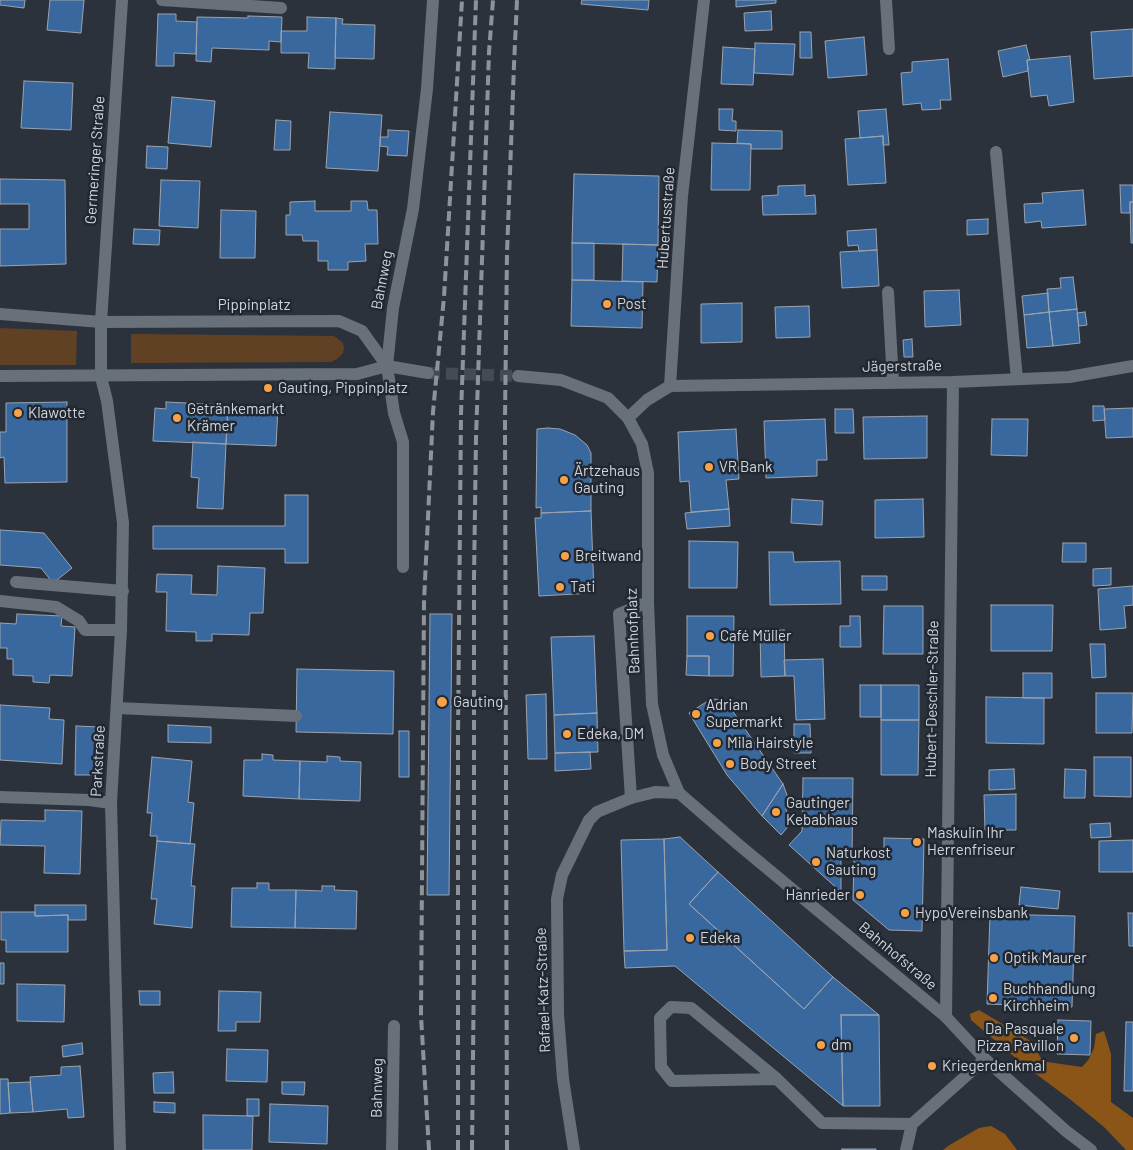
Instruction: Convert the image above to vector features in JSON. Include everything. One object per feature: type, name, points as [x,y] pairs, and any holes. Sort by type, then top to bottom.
[{"type":"street","name":"Germeringer Straße","points":[[101,322],[122,0]]},
{"type":"street","points":[[162,0],[281,8]]},
{"type":"street","name":"Bahnweg","points":[[403,566],[403,442],[394,413],[387,366],[393,308],[414,209],[427,88],[432,0]]},
{"type":"street","name":"Hubertusstraße","points":[[670,386],[682,196],[704,0]]},
{"type":"street","points":[[886,0],[889,49]]},
{"type":"street","points":[[996,152],[1016,379]]},
{"type":"street","points":[[888,292],[893,382]]},
{"type":"street","name":"Pippinplatz","points":[[0,314],[101,322],[339,321],[362,331],[387,366]]},
{"type":"street","points":[[101,322],[101,377]]},
{"type":"street","points":[[0,376],[101,377],[357,374],[387,366],[428,373]]},
{"type":"street","name":"Jägerstraße","points":[[670,386],[953,382],[1069,377],[1133,366]]},
{"type":"street","name":"Bahnhofplatz","points":[[518,376],[561,380],[608,398],[628,418],[642,444],[648,473],[648,602],[653,716],[662,755],[679,793]]},
{"type":"street","name":"Parkstraße","points":[[101,377],[107,401],[123,523],[123,591],[111,803],[120,1150]]},
{"type":"street","name":"Hubert-Deschler-Straße","points":[[946,1017],[953,382]]},
{"type":"street","points":[[628,418],[648,400],[670,386]]},
{"type":"street","points":[[16,582],[123,591]]},
{"type":"street","points":[[0,601],[56,607],[79,621],[85,630],[121,630]]},
{"type":"street","points":[[648,602],[619,614],[631,798],[655,792],[679,793]]},
{"type":"street","points":[[117,708],[296,716]]},
{"type":"street","name":"Bahnhofstraße","points":[[679,793],[739,846],[946,1017],[985,1059],[1066,1131],[1091,1150]]},
{"type":"street","points":[[0,797],[89,800],[111,803]]},
{"type":"street","name":"Rafael-Katz-Straße","points":[[574,1150],[563,1079],[558,1014],[557,899],[562,875],[589,820],[597,812],[631,798]]},
{"type":"street","points":[[777,1079],[672,1081],[661,1067],[660,1018],[670,1008],[691,1008],[777,1079],[822,1124],[912,1124]]},
{"type":"street","name":"Bahnweg","points":[[392,1150],[394,1026]]},
{"type":"street","points":[[906,1150],[912,1124],[985,1059]]},
{"type":"shaded area","points":[[0,328],[77,331],[76,365],[0,365]]},
{"type":"shaded area","points":[[131,334],[334,336],[343,343],[344,347],[343,353],[331,362],[131,363]]},
{"type":"shaded area","points":[[979,1010],[1029,1040],[1035,1045],[1040,1057],[1047,1062],[1082,1067],[1089,1059],[1094,1048],[1096,1034],[1104,1031],[1111,1054],[1111,1102],[1133,1118],[1133,1150],[1126,1150],[1104,1127],[1024,1065],[971,1020],[970,1014]]},
{"type":"shaded area","points":[[991,1126],[1005,1134],[1017,1150],[943,1150],[979,1128]]},
{"type":"building","points":[[0,0],[25,0],[24,8],[0,5]]},
{"type":"building","points":[[50,0],[84,0],[81,33],[47,30]]},
{"type":"building","points":[[582,0],[649,0],[648,10],[581,4]]},
{"type":"building","points":[[736,0],[776,0],[776,3],[736,7]]},
{"type":"building","points":[[771,11],[772,30],[745,31],[744,13]]},
{"type":"building","points":[[158,14],[176,14],[176,21],[197,22],[196,54],[174,53],[174,66],[156,66]]},
{"type":"building","points":[[248,16],[282,17],[281,42],[269,41],[269,50],[212,48],[211,62],[196,61],[197,17],[248,18]]},
{"type":"building","points":[[307,17],[336,18],[335,69],[308,68],[309,53],[281,53],[281,31],[307,31]]},
{"type":"building","points":[[336,18],[343,19],[342,24],[375,25],[374,59],[335,58]]},
{"type":"building","points":[[1133,29],[1133,76],[1094,79],[1091,32]]},
{"type":"building","points":[[800,32],[811,32],[812,58],[800,58]]},
{"type":"building","points":[[864,37],[867,75],[828,78],[825,41]]},
{"type":"building","points":[[755,43],[795,44],[793,75],[754,73]]},
{"type":"building","points":[[1026,45],[1030,60],[1027,60],[1028,71],[1003,77],[998,51]]},
{"type":"building","points":[[723,47],[755,49],[753,85],[721,84]]},
{"type":"building","points":[[1070,56],[1074,102],[1049,106],[1047,95],[1031,97],[1027,60]]},
{"type":"building","points":[[948,59],[951,100],[940,100],[941,109],[922,110],[921,103],[903,105],[901,73],[912,72],[912,62]]},
{"type":"building","points":[[24,81],[73,83],[71,130],[21,128]]},
{"type":"building","points":[[172,97],[215,101],[211,147],[168,143]]},
{"type":"building","points":[[719,109],[733,109],[732,121],[736,121],[736,131],[719,130]]},
{"type":"building","points":[[886,109],[889,145],[883,145],[883,136],[860,138],[858,111]]},
{"type":"building","points":[[330,112],[382,115],[378,171],[326,168]]},
{"type":"building","points":[[276,120],[291,121],[290,150],[274,150]]},
{"type":"building","points":[[388,130],[409,131],[407,156],[387,155],[388,147],[380,146],[380,137],[388,137]]},
{"type":"building","points":[[738,130],[782,131],[782,149],[751,149],[751,144],[737,143]]},
{"type":"building","points":[[883,136],[886,183],[848,185],[845,139]]},
{"type":"building","points":[[712,143],[751,144],[750,190],[711,190]]},
{"type":"building","points":[[147,146],[168,147],[167,169],[146,168]]},
{"type":"building","points":[[574,174],[659,176],[658,245],[572,243]]},
{"type":"building","points":[[0,179],[65,180],[66,264],[0,266],[0,229],[29,229],[29,204],[0,204]]},
{"type":"building","points":[[161,180],[200,181],[198,228],[159,226]]},
{"type":"building","points":[[805,185],[805,196],[815,195],[816,214],[763,215],[762,196],[778,195],[778,186]]},
{"type":"building","points":[[1120,185],[1133,185],[1133,202],[1130,202],[1130,213],[1121,213]]},
{"type":"building","points":[[1083,190],[1086,225],[1042,228],[1041,221],[1025,223],[1024,204],[1043,203],[1042,193]]},
{"type":"building","points":[[315,201],[315,211],[351,211],[351,201],[367,201],[368,210],[377,210],[378,244],[365,244],[366,261],[348,262],[348,270],[328,270],[328,261],[318,261],[318,241],[303,241],[302,235],[286,235],[286,215],[290,215],[290,202]]},
{"type":"building","points":[[1130,202],[1133,202],[1133,243],[1131,243]]},
{"type":"building","points":[[221,210],[256,211],[255,258],[220,258]]},
{"type":"building","points":[[988,219],[988,234],[967,235],[967,220]]},
{"type":"building","points":[[134,229],[160,230],[159,245],[133,244]]},
{"type":"building","points":[[876,229],[877,250],[859,251],[858,245],[848,246],[847,231]]},
{"type":"building","points":[[572,243],[594,243],[594,280],[572,280]]},
{"type":"building","points":[[623,244],[658,245],[657,282],[622,281]]},
{"type":"building","points":[[877,250],[879,286],[842,288],[840,252]]},
{"type":"building","points":[[1073,277],[1077,309],[1049,312],[1047,289],[1061,288],[1060,278]]},
{"type":"building","name":"Post","points":[[572,280],[643,282],[642,328],[571,326]]},
{"type":"building","points":[[959,290],[961,325],[925,327],[924,291]]},
{"type":"building","points":[[1048,293],[1049,312],[1024,315],[1022,296]]},
{"type":"building","points":[[742,303],[742,342],[701,343],[701,304]]},
{"type":"building","points":[[809,306],[810,337],[776,338],[775,307]]},
{"type":"building","points":[[1077,309],[1080,343],[1053,346],[1049,312]]},
{"type":"building","points":[[1049,312],[1053,346],[1027,348],[1024,315]]},
{"type":"building","points":[[1085,312],[1087,325],[1079,326],[1077,313]]},
{"type":"building","points":[[912,339],[913,357],[904,357],[903,340]]},
{"type":"building","points":[[67,402],[67,482],[5,483],[4,457],[0,458],[0,432],[6,432],[6,403]]},
{"type":"building","points":[[166,402],[228,405],[226,444],[153,441],[155,408],[166,409]]},
{"type":"building","points":[[228,405],[278,407],[276,446],[226,444]]},
{"type":"building","points":[[1093,406],[1104,406],[1105,420],[1093,421]]},
{"type":"building","points":[[1133,408],[1133,437],[1106,438],[1104,409]]},
{"type":"building","points":[[835,409],[853,409],[854,433],[835,433]]},
{"type":"building","points":[[927,416],[927,458],[864,459],[863,417]]},
{"type":"building","points":[[825,419],[827,460],[817,460],[817,476],[766,478],[764,421]]},
{"type":"building","points":[[992,419],[1028,419],[1027,456],[991,455]]},
{"type":"building","name":"Ärtzehaus Gauting","points":[[537,429],[560,429],[575,435],[587,445],[591,453],[591,511],[541,513],[541,507],[536,508]]},
{"type":"building","name":"VR Bank","points":[[736,429],[739,479],[726,480],[729,509],[691,512],[689,481],[680,482],[678,432]]},
{"type":"building","points":[[193,442],[226,444],[223,509],[197,508],[199,478],[191,477]]},
{"type":"building","points":[[285,495],[308,495],[308,563],[285,563],[285,549],[153,549],[153,526],[285,526]]},
{"type":"building","points":[[792,499],[823,501],[822,525],[791,523]]},
{"type":"building","points":[[923,499],[924,537],[875,538],[875,500]]},
{"type":"building","points":[[729,509],[730,526],[687,529],[685,513]]},
{"type":"building","name":"Breitwand","points":[[591,511],[594,593],[539,596],[535,518],[541,518],[541,513]]},
{"type":"building","points":[[0,530],[44,533],[72,568],[53,583],[41,568],[0,565]]},
{"type":"building","points":[[689,541],[738,542],[737,588],[689,588]]},
{"type":"building","points":[[1063,543],[1086,543],[1086,562],[1062,562]]},
{"type":"building","points":[[769,552],[793,552],[794,562],[840,561],[841,604],[770,605]]},
{"type":"building","points":[[218,566],[265,568],[263,613],[250,613],[249,635],[212,634],[212,641],[196,641],[196,632],[166,631],[167,592],[156,592],[157,574],[192,575],[191,594],[217,595]]},
{"type":"building","points":[[1111,568],[1111,585],[1093,586],[1093,569]]},
{"type":"building","points":[[862,576],[887,576],[887,590],[862,590]]},
{"type":"building","points":[[1133,586],[1133,605],[1124,606],[1126,628],[1100,630],[1098,589]]},
{"type":"building","points":[[991,605],[1053,605],[1052,651],[991,651]]},
{"type":"building","points":[[884,606],[923,606],[923,654],[883,654]]},
{"type":"building","points":[[17,614],[62,616],[61,626],[75,627],[72,676],[50,675],[49,683],[33,682],[33,676],[13,675],[13,659],[7,659],[7,648],[0,648],[0,623],[16,624]]},
{"type":"building","points":[[430,614],[452,614],[449,895],[427,895]]},
{"type":"building","name":"Café Müller","points":[[687,616],[734,616],[733,676],[709,676],[709,656],[687,656]]},
{"type":"building","points":[[850,616],[860,616],[861,647],[840,647],[840,626],[850,626]]},
{"type":"building","points":[[784,630],[785,676],[761,677],[760,631]]},
{"type":"building","points":[[594,636],[597,713],[554,715],[551,637]]},
{"type":"building","points":[[1090,644],[1105,644],[1106,677],[1092,678]]},
{"type":"building","points":[[687,656],[709,656],[709,676],[686,675]]},
{"type":"building","points":[[823,659],[825,719],[796,720],[794,676],[785,676],[784,660]]},
{"type":"building","points":[[297,669],[394,671],[393,734],[296,732]]},
{"type":"building","points":[[1023,673],[1052,673],[1052,698],[1023,698]]},
{"type":"building","points":[[860,685],[881,685],[881,717],[860,717]]},
{"type":"building","points":[[881,685],[919,685],[919,720],[881,720]]},
{"type":"building","points":[[1096,693],[1133,693],[1132,733],[1096,733]]},
{"type":"building","points":[[546,694],[547,759],[528,759],[526,695]]},
{"type":"building","points":[[986,697],[1044,698],[1044,744],[986,743]]},
{"type":"building","points":[[711,699],[725,700],[783,784],[762,816],[727,775],[689,713]]},
{"type":"building","points":[[0,705],[50,708],[49,719],[64,720],[62,764],[0,760]]},
{"type":"building","points":[[597,713],[598,752],[555,753],[554,715]]},
{"type":"building","points":[[881,720],[919,720],[918,775],[881,775]]},
{"type":"building","points":[[794,724],[810,724],[811,753],[794,753]]},
{"type":"building","points":[[168,725],[211,727],[211,743],[168,742]]},
{"type":"building","points":[[76,726],[100,727],[98,775],[75,775]]},
{"type":"building","points":[[399,731],[409,731],[409,777],[399,777]]},
{"type":"building","points":[[590,752],[591,769],[555,771],[555,753]]},
{"type":"building","points":[[262,754],[273,755],[273,760],[300,761],[299,799],[243,796],[244,760],[262,760]]},
{"type":"building","points":[[327,756],[340,757],[340,761],[361,762],[360,801],[299,799],[300,761],[327,762]]},
{"type":"building","points":[[152,757],[192,761],[188,802],[194,803],[190,844],[157,841],[157,836],[150,836],[152,813],[147,813]]},
{"type":"building","points":[[1094,757],[1131,757],[1131,797],[1094,796]]},
{"type":"building","points":[[1014,769],[1015,789],[989,790],[989,770]]},
{"type":"building","points":[[1065,769],[1086,770],[1085,798],[1064,798]]},
{"type":"building","points":[[803,778],[853,778],[852,855],[841,855],[841,892],[789,845],[802,831]]},
{"type":"building","name":"Gautinger Kebabhaus","points":[[783,784],[787,795],[786,809],[791,823],[781,835],[762,816]]},
{"type":"building","points":[[1016,794],[1016,830],[985,830],[984,795]]},
{"type":"building","points":[[45,810],[82,811],[80,874],[44,873],[45,846],[0,845],[1,820],[45,821]]},
{"type":"building","points":[[1110,823],[1111,837],[1091,838],[1090,824]]},
{"type":"building","points":[[680,837],[718,872],[689,904],[804,1009],[833,977],[879,1015],[841,1015],[843,1106],[675,966],[625,968],[624,951],[667,950],[664,839]]},
{"type":"building","points":[[884,838],[924,839],[922,931],[889,930],[853,900],[854,857],[884,857]]},
{"type":"building","points":[[664,839],[667,950],[624,951],[621,840]]},
{"type":"building","points":[[1133,840],[1133,872],[1099,872],[1099,841]]},
{"type":"building","points":[[157,841],[195,844],[191,886],[195,886],[192,928],[154,924],[157,899],[151,899]]},
{"type":"building","points":[[718,872],[833,977],[804,1009],[689,904]]},
{"type":"building","points":[[257,883],[269,883],[269,890],[296,890],[295,928],[231,927],[232,888],[257,888]]},
{"type":"building","points":[[322,886],[335,886],[334,890],[357,891],[356,929],[295,928],[296,890],[322,891]]},
{"type":"building","points":[[1021,887],[1060,891],[1058,909],[1019,905]]},
{"type":"building","points":[[35,905],[86,905],[86,920],[68,920],[68,915],[35,916]]},
{"type":"building","points":[[1,912],[35,912],[35,916],[68,915],[68,952],[6,952],[6,940],[1,940]]},
{"type":"building","points":[[1128,913],[1133,913],[1133,946],[1129,946]]},
{"type":"building","points":[[990,914],[1075,916],[1072,1007],[987,1004]]},
{"type":"building","points":[[0,963],[4,963],[4,984],[0,984]]},
{"type":"building","points":[[17,984],[65,985],[64,1022],[17,1021]]},
{"type":"building","points":[[139,991],[160,991],[160,1005],[140,1005]]},
{"type":"building","points":[[219,991],[261,992],[260,1022],[236,1022],[236,1031],[218,1031]]},
{"type":"building","points":[[841,1015],[879,1015],[880,1106],[843,1106]]},
{"type":"building","name":"Da Pasquale Pizza Pavillon","points":[[1058,1020],[1091,1021],[1090,1055],[1057,1054]]},
{"type":"building","points":[[1126,1022],[1133,1022],[1133,1091],[1124,1091]]},
{"type":"building","points":[[82,1043],[83,1054],[63,1057],[62,1046]]},
{"type":"building","points":[[227,1049],[268,1050],[267,1082],[226,1081]]},
{"type":"building","points":[[80,1066],[84,1117],[68,1118],[67,1109],[33,1112],[30,1077],[61,1075],[61,1067]]},
{"type":"building","points":[[173,1072],[174,1093],[154,1093],[153,1073]]},
{"type":"building","points":[[0,1079],[8,1079],[10,1113],[0,1114]]},
{"type":"building","points":[[30,1082],[33,1112],[10,1113],[8,1083]]},
{"type":"building","points":[[282,1082],[305,1082],[304,1095],[282,1094]]},
{"type":"building","points":[[247,1099],[259,1099],[259,1116],[247,1116]]},
{"type":"building","points":[[154,1102],[175,1103],[175,1113],[154,1112]]},
{"type":"building","points":[[270,1104],[328,1106],[327,1144],[269,1142]]},
{"type":"building","points":[[203,1115],[253,1116],[252,1150],[203,1150]]},
{"type":"building","points":[[876,1149],[876,1150],[842,1150]]},
{"type":"tunnel","points":[[428,373],[518,376]]},
{"type":"railway","points":[[429,1150],[421,1016],[424,602],[433,412],[444,297],[462,0]]},
{"type":"railway","points":[[458,1150],[458,736],[461,414],[476,0]]},
{"type":"railway","points":[[472,1150],[476,438],[489,52],[493,0]]},
{"type":"railway","points":[[507,1150],[505,418],[507,253],[517,0]]},
{"type":"place","name":"Post","points":[[607,304]]},
{"type":"place","name":"Gauting, Pippinplatz","points":[[268,388]]},
{"type":"place","name":"Klawotte","points":[[18,413]]},
{"type":"place","name":"Getränkemarkt Krämer","points":[[177,418]]},
{"type":"place","name":"VR Bank","points":[[709,467]]},
{"type":"place","name":"Ärtzehaus Gauting","points":[[564,480]]},
{"type":"place","name":"Breitwand","points":[[565,556]]},
{"type":"place","name":"Tati","points":[[560,587]]},
{"type":"place","name":"Café Müller","points":[[710,636]]},
{"type":"place","name":"Gauting","points":[[442,702]]},
{"type":"place","name":"Adrian Supermarkt","points":[[696,714]]},
{"type":"place","name":"Edeka, DM","points":[[567,734]]},
{"type":"place","name":"Mila Hairstyle","points":[[717,743]]},
{"type":"place","name":"Body Street","points":[[730,764]]},
{"type":"place","name":"Gautinger Kebabhaus","points":[[776,812]]},
{"type":"place","name":"Maskulin Ihr Herrenfriseur","points":[[917,842]]},
{"type":"place","name":"Naturkost Gauting","points":[[816,862]]},
{"type":"place","name":"Hanrieder","points":[[860,895]]},
{"type":"place","name":"HypoVereinsbank","points":[[905,913]]},
{"type":"place","name":"Edeka","points":[[690,938]]},
{"type":"place","name":"Optik Maurer","points":[[994,958]]},
{"type":"place","name":"Buchhandlung Kirchheim","points":[[993,998]]},
{"type":"place","name":"Da Pasquale Pizza Pavillon","points":[[1074,1038]]},
{"type":"place","name":"dm","points":[[821,1045]]},
{"type":"place","name":"Kriegerdenkmal","points":[[932,1066]]}]
